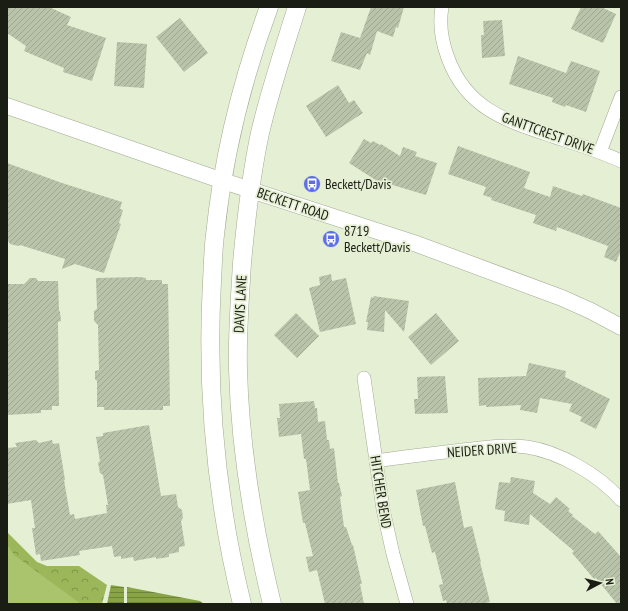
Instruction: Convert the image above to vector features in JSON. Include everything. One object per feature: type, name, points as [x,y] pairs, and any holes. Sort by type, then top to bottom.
[{"type":"main road","name":"DAVIS LANE","points":[[242,604],[233,568],[222,506],[214,440],[211,385],[210,316],[215,235],[230,138],[242,90],[269,7]]},
{"type":"main road","name":"DAVIS LANE","points":[[272,604],[253,519],[245,468],[238,368],[239,309],[250,189],[264,119],[277,69],[297,7]]},
{"type":"street","name":"GANTTCREST DRIVE","points":[[442,7],[443,39],[450,62],[458,80],[483,106],[498,116],[515,124],[600,152],[621,161]]},
{"type":"street","points":[[600,152],[621,97]]},
{"type":"street","name":"BECKETT ROAD","points":[[7,106],[223,181],[414,243],[591,311],[621,327]]},
{"type":"street","name":"HITCHER BEND","points":[[364,378],[388,534],[407,604]]},
{"type":"street","name":"NEIDER DRIVE","points":[[376,461],[489,446],[528,447],[578,466],[592,474],[621,500]]},
{"type":"green space","points":[[7,532],[37,562],[47,566],[79,566],[107,585],[102,604],[7,604]]},
{"type":"shaded area","points":[[7,544],[14,555],[81,604],[7,604]]},
{"type":"shaded area","points":[[111,585],[124,587],[124,604],[107,604]]},
{"type":"shaded area","points":[[127,587],[200,601],[204,604],[127,604]]},
{"type":"building","points":[[7,7],[49,7],[71,17],[67,25],[106,38],[92,81],[63,72],[64,68],[24,51],[26,46],[7,33]]},
{"type":"building","points":[[371,7],[404,7],[398,28],[396,27],[393,37],[377,31],[370,55],[367,53],[360,70],[331,61],[341,32],[360,38]]},
{"type":"building","points":[[581,7],[601,7],[616,14],[603,43],[571,29]]},
{"type":"building","points":[[180,18],[208,53],[184,72],[156,37]]},
{"type":"building","points":[[502,20],[505,56],[482,58],[481,35],[484,35],[483,21]]},
{"type":"building","points":[[117,42],[147,44],[144,88],[114,86]]},
{"type":"building","points":[[518,56],[566,73],[571,61],[600,71],[586,112],[566,105],[565,107],[552,102],[553,98],[509,84]]},
{"type":"building","points":[[338,85],[349,103],[354,100],[363,113],[326,137],[306,106]]},
{"type":"building","points":[[364,139],[371,143],[373,141],[380,145],[381,144],[400,156],[403,147],[417,152],[415,156],[437,163],[426,195],[386,183],[385,186],[349,163]]},
{"type":"building","points":[[458,146],[530,172],[524,188],[550,197],[553,186],[582,196],[583,194],[621,208],[621,251],[616,262],[604,257],[608,246],[557,227],[556,231],[533,223],[536,215],[491,200],[492,198],[483,195],[486,187],[448,174]]},
{"type":"building","points":[[7,163],[62,183],[122,202],[120,209],[123,210],[119,223],[121,224],[104,273],[75,264],[62,269],[65,259],[20,245],[10,244],[7,239]]},
{"type":"building","points":[[331,274],[332,281],[346,278],[356,324],[320,332],[309,288],[320,285],[319,277]]},
{"type":"building","points":[[30,278],[36,278],[38,281],[58,281],[61,321],[58,322],[59,406],[52,406],[52,410],[41,410],[41,413],[7,415],[7,284],[24,284]]},
{"type":"building","points":[[96,278],[146,278],[146,280],[162,280],[162,284],[168,284],[170,406],[163,406],[163,410],[104,410],[104,407],[97,407],[97,381],[95,379],[95,371],[99,370],[98,325],[94,321],[94,311],[97,309]]},
{"type":"building","points":[[373,296],[409,301],[404,332],[385,310],[384,332],[367,330],[368,322],[366,322],[371,297],[375,298]]},
{"type":"building","points":[[296,313],[319,336],[297,358],[274,335]]},
{"type":"building","points":[[436,313],[459,341],[431,365],[408,337]]},
{"type":"building","points":[[529,363],[566,371],[565,377],[610,399],[596,429],[580,421],[582,417],[569,411],[572,404],[540,398],[537,413],[520,410],[521,405],[479,406],[478,378],[526,376]]},
{"type":"building","points":[[445,376],[448,413],[415,414],[414,399],[418,399],[417,377]]},
{"type":"building","points":[[314,401],[315,408],[317,408],[318,422],[325,421],[327,440],[329,440],[330,449],[334,448],[338,483],[342,496],[340,497],[344,527],[346,527],[353,545],[362,584],[360,584],[364,604],[325,604],[317,570],[309,572],[306,557],[313,556],[305,523],[303,523],[298,492],[310,490],[301,434],[279,437],[277,418],[280,418],[279,404]]},
{"type":"building","points":[[149,425],[161,496],[176,494],[178,507],[182,510],[183,518],[181,521],[185,546],[179,547],[179,552],[169,554],[169,557],[156,559],[156,557],[134,561],[133,557],[121,559],[121,556],[114,557],[112,546],[79,551],[80,555],[41,561],[40,554],[36,555],[32,528],[35,528],[31,500],[7,504],[7,448],[17,447],[15,443],[36,440],[39,443],[52,440],[53,444],[59,443],[70,515],[74,514],[75,519],[107,513],[106,505],[108,505],[103,475],[100,473],[98,463],[100,461],[96,437],[103,436],[103,433]]},
{"type":"building","points":[[511,477],[535,481],[533,493],[550,504],[556,497],[570,509],[568,511],[573,515],[572,516],[595,534],[598,531],[621,557],[621,604],[617,604],[596,578],[594,579],[572,553],[574,551],[530,514],[529,525],[504,521],[505,511],[495,509],[499,482],[510,483]]},
{"type":"building","points":[[455,482],[464,528],[472,526],[490,602],[482,604],[447,604],[446,600],[443,601],[439,585],[443,584],[435,552],[432,553],[425,526],[423,526],[416,490]]},
{"type":"place","name":"Beckett/Davis","points":[[312,184]]},
{"type":"place","name":"8719 Beckett/Davis","points":[[331,239]]}]
